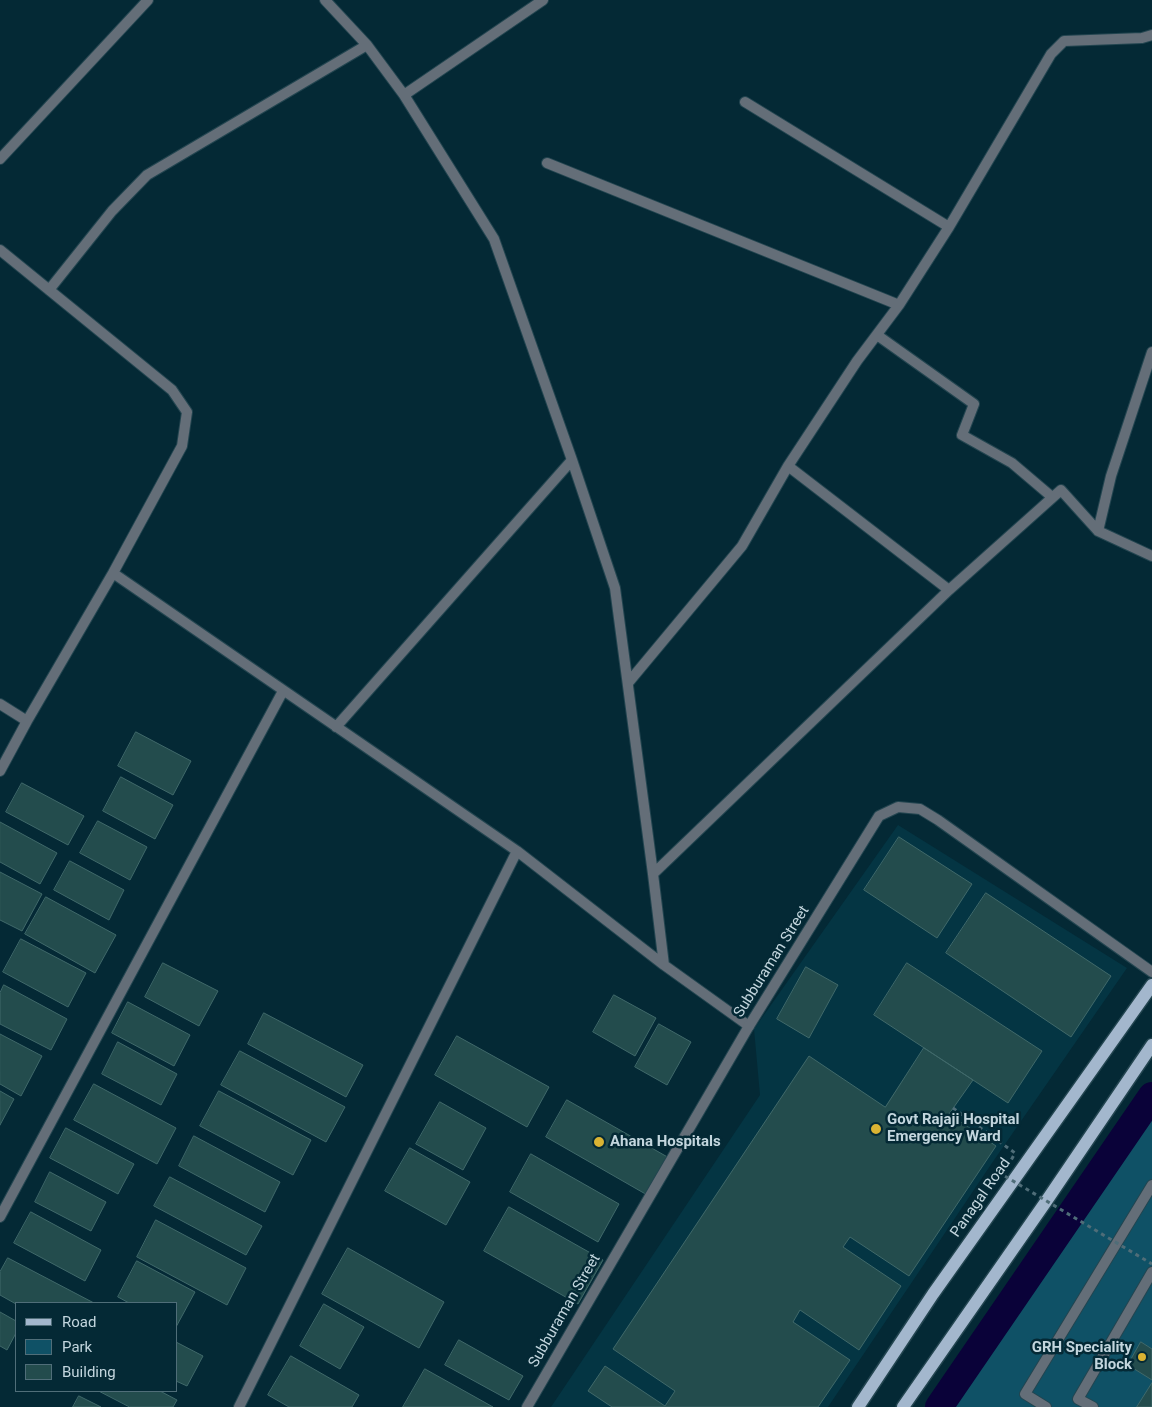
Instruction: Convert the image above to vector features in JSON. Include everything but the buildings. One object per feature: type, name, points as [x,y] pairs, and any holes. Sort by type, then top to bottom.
[{"type":"main road","name":"Panagal Road","points":[[858,1407],[933,1294],[1152,985]]},
{"type":"main road","points":[[903,1407],[1045,1203],[1152,1044]]},
{"type":"street","points":[[0,159],[148,0]]},
{"type":"street","points":[[325,0],[367,45],[404,95],[494,239],[572,460],[615,588],[654,874],[664,965]]},
{"type":"street","points":[[404,95],[543,0]]},
{"type":"street","points":[[628,683],[742,546],[788,466],[857,361],[899,305],[949,227],[1051,54],[1064,41],[1142,38],[1152,35]]},
{"type":"street","points":[[49,290],[112,211],[146,175],[367,45]]},
{"type":"street","points":[[745,102],[949,227]]},
{"type":"street","points":[[547,163],[899,305]]},
{"type":"street","points":[[0,250],[172,390],[187,412],[182,446],[0,771]]},
{"type":"street","points":[[877,335],[974,404],[962,435],[1012,463],[1052,497]]},
{"type":"street","points":[[1098,532],[1111,476],[1152,352]]},
{"type":"street","points":[[336,727],[572,460]]},
{"type":"street","points":[[788,466],[949,590]]},
{"type":"street","points":[[654,874],[949,590],[1061,490],[1098,532],[1152,556]]},
{"type":"street","points":[[113,572],[517,852],[664,965],[749,1026]]},
{"type":"street","points":[[0,1218],[283,691]]},
{"type":"street","points":[[0,704],[27,721]]},
{"type":"street","name":"Subburaman Street","points":[[527,1407],[749,1026],[879,816],[898,807],[920,809],[1152,972]]},
{"type":"street","points":[[239,1407],[517,852]]},
{"type":"street","points":[[1046,1407],[1025,1394],[1152,1185]]},
{"type":"street","points":[[1093,1407],[1078,1399],[1152,1272]]},
{"type":"path","points":[[954,1108],[1015,1153],[1003,1175],[1152,1264]]},
{"type":"shaded area","name":"Govt Rajaji Hospital Emergency Ward","points":[[898,825],[1127,968],[992,1163],[828,1407],[551,1407],[760,1095],[754,1029]]},
{"type":"green space","points":[[1152,1119],[1152,1407],[951,1407]]},
{"type":"waterway","points":[[939,1407],[1152,1096]]},
{"type":"place","name":"Govt Rajaji Hospital Emergency Ward","points":[[876,1129]]},
{"type":"place","name":"Ahana Hospitals","points":[[599,1142]]},
{"type":"place","name":"GRH Speciality Block","points":[[1142,1357]]}]
